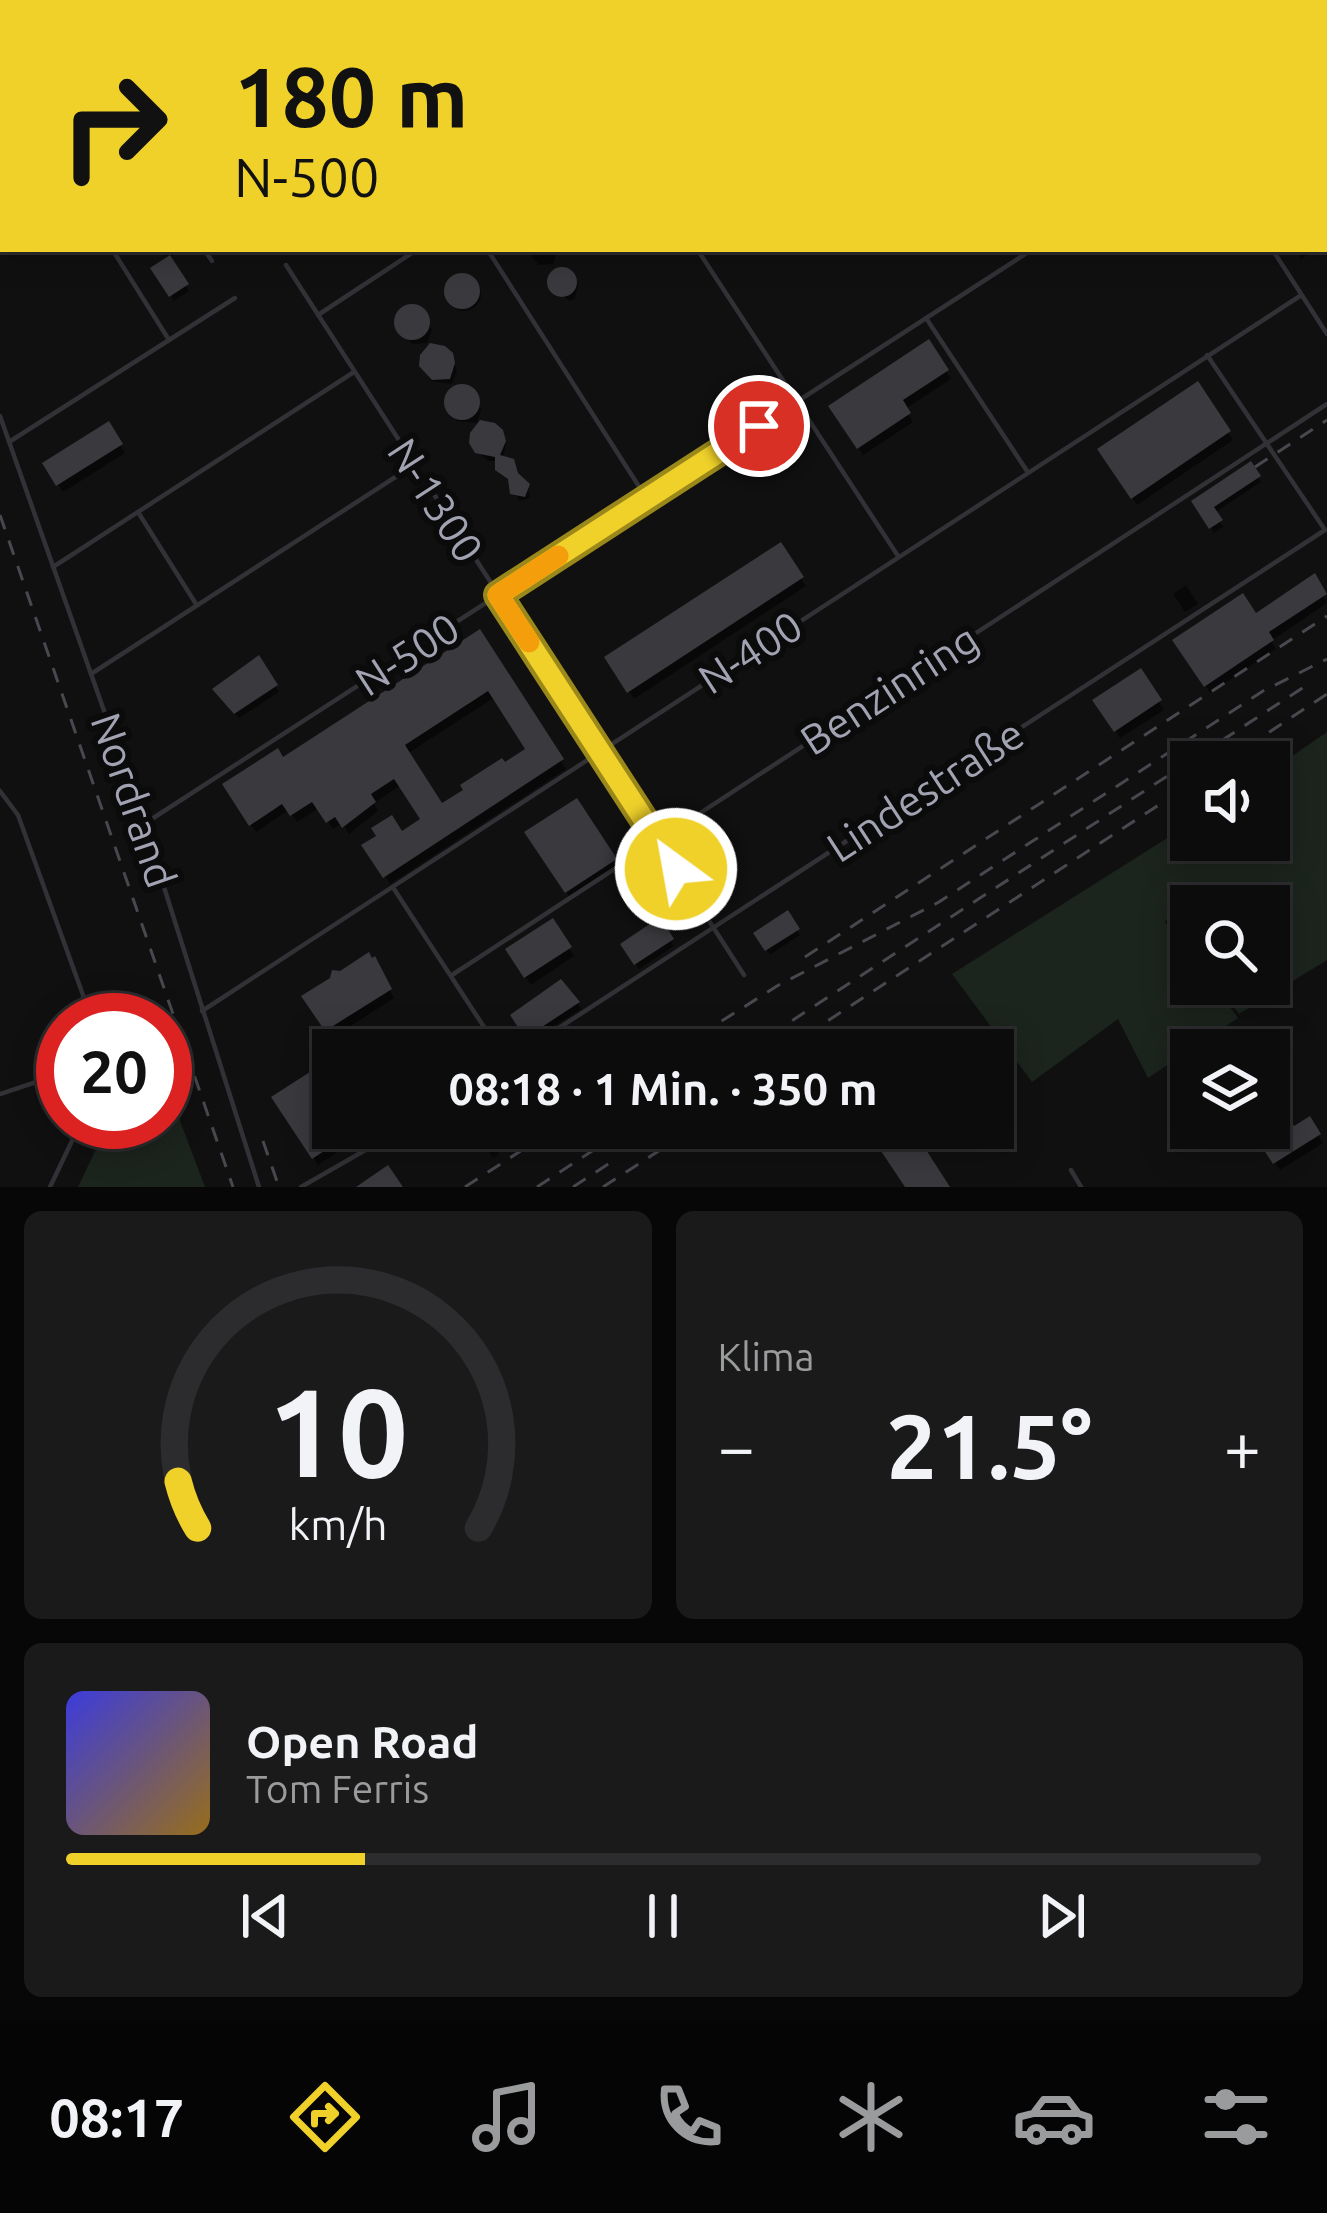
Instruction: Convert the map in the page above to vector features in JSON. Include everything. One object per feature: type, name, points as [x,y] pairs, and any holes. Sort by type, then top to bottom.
[{"type":"lane","points":[[114,252],[169,340]]},
{"type":"lane","points":[[206,252],[212,261]]},
{"type":"lane","points":[[318,315],[413,252]]},
{"type":"lane","points":[[489,252],[647,499]]},
{"type":"lane","points":[[699,252],[898,556]]},
{"type":"lane","name":"N-500","points":[[144,824],[1028,252]]},
{"type":"lane","points":[[1274,252],[1327,334]]},
{"type":"lane","name":"N-1300","points":[[286,265],[745,975]]},
{"type":"lane","name":"N-400","points":[[202,1010],[1300,296]]},
{"type":"lane","points":[[9,442],[235,298]]},
{"type":"lane","points":[[926,318],[1027,472]]},
{"type":"lane","points":[[1207,354],[1324,530]]},
{"type":"lane","points":[[53,567],[355,373]]},
{"type":"lane","name":"Benzinring","points":[[452,975],[1327,404]]},
{"type":"lane","name":"Nordrand","points":[[0,416],[144,824],[259,1187]]},
{"type":"lane","points":[[91,674],[414,465]]},
{"type":"lane","points":[[138,512],[197,606]]},
{"type":"lane","name":"Lindestraße","points":[[557,1029],[1324,530]]},
{"type":"lane","points":[[0,791],[17,814],[82,993]]},
{"type":"lane","points":[[394,887],[486,1029]]},
{"type":"lane","points":[[0,1094],[36,1082]]},
{"type":"lane","points":[[50,1187],[68,1149]]},
{"type":"lane","points":[[301,1187],[369,1149]]},
{"type":"lane","points":[[1070,1170],[1081,1187]]},
{"type":"shaded area","points":[[1327,732],[1327,960],[1290,983],[1290,885],[1170,885],[1170,914],[1165,922],[1170,929],[1170,1005],[1228,1005],[1238,1018],[1222,1029],[1170,1029],[1170,1063],[1148,1078],[1118,1019],[1032,1082],[1014,1058],[1014,1029],[993,1029],[952,974],[1170,836],[1170,861],[1290,861],[1290,758]]},
{"type":"shaded area","points":[[1232,1005],[1254,1005],[1239,1014]]},
{"type":"shaded area","points":[[96,1149],[191,1149],[205,1187],[78,1187]]},
{"type":"building","points":[[170,255],[189,284],[169,297],[150,268]]},
{"type":"building","points":[[562,267],[573,271],[577,282],[573,293],[562,297],[551,293],[547,282],[551,271]]},
{"type":"building","points":[[462,273],[475,278],[480,291],[475,304],[462,309],[449,304],[444,291],[449,278]]},
{"type":"building","points":[[412,304],[425,309],[430,322],[425,335],[412,340],[399,335],[394,322],[399,309]]},
{"type":"building","points":[[929,339],[949,370],[903,400],[911,413],[857,449],[828,406]]},
{"type":"building","points":[[430,343],[453,353],[450,379],[432,380],[419,366],[420,355]]},
{"type":"building","points":[[1198,381],[1231,431],[1131,499],[1097,449]]},
{"type":"building","points":[[462,384],[475,389],[480,402],[475,415],[462,420],[449,415],[444,402],[449,389]]},
{"type":"building","points":[[480,420],[503,430],[506,441],[500,455],[514,459],[518,473],[530,484],[525,497],[510,494],[508,479],[495,470],[495,457],[475,453],[469,443]]},
{"type":"building","points":[[109,421],[123,444],[56,486],[42,463]]},
{"type":"building","points":[[1251,461],[1261,476],[1214,507],[1223,520],[1209,529],[1191,501]]},
{"type":"building","points":[[781,542],[804,577],[627,693],[604,657]]},
{"type":"building","points":[[1315,573],[1327,594],[1269,632],[1274,640],[1204,687],[1172,640],[1243,593],[1256,613]]},
{"type":"building","points":[[480,629],[564,759],[383,878],[361,845],[376,836],[371,828],[392,815],[402,831],[420,819],[394,779],[371,794],[376,802],[342,828],[335,817],[326,823],[312,802],[290,816],[282,804],[249,826],[222,784],[278,748],[283,757]],"holes":[[[488,691],[525,749],[460,785],[463,790],[442,803],[405,745]]]},
{"type":"building","points":[[259,655],[278,685],[234,714],[212,689]]},
{"type":"building","points":[[1141,668],[1162,700],[1114,732],[1092,700]]},
{"type":"building","points":[[577,798],[617,859],[565,893],[524,832]]},
{"type":"building","points":[[788,910],[800,929],[765,951],[753,933]]},
{"type":"building","points":[[660,917],[674,939],[634,965],[620,944]]},
{"type":"building","points":[[553,918],[572,947],[524,978],[505,949]]},
{"type":"building","points":[[369,952],[392,989],[324,1029],[301,996],[330,978],[332,970],[340,971]]},
{"type":"building","points":[[561,979],[580,1002],[539,1029],[519,1029],[510,1015]]},
{"type":"building","points":[[312,1071],[312,1149],[327,1149],[312,1159],[271,1097]]},
{"type":"building","points":[[1310,1116],[1321,1134],[1273,1164],[1263,1149],[1290,1149],[1290,1120],[1294,1126]]},
{"type":"building","points":[[880,1149],[926,1149],[950,1187],[905,1187]]},
{"type":"building","points":[[388,1165],[403,1187],[356,1187]]},
{"type":"railway","points":[[1255,467],[1327,420]]},
{"type":"railway","points":[[0,515],[233,1187]]},
{"type":"railway","points":[[805,957],[1327,616]]},
{"type":"railway","points":[[709,1029],[777,986],[939,902],[1263,691],[1327,659]]},
{"type":"railway","points":[[779,1029],[1310,683]]},
{"type":"railway","points":[[1256,741],[1327,694]]},
{"type":"railway","points":[[815,1029],[1170,798]]},
{"type":"railway","points":[[263,1141],[279,1187]]},
{"type":"railway","points":[[465,1187],[524,1149]]},
{"type":"railway","points":[[537,1187],[595,1149]]},
{"type":"railway","points":[[603,1187],[662,1149]]},
{"type":"railway","points":[[573,1187],[613,1161]]},
{"type":"slow traffic","points":[[529,642],[498,595],[558,556]]},
{"type":"route","points":[[676,869],[498,595],[759,426]]}]
